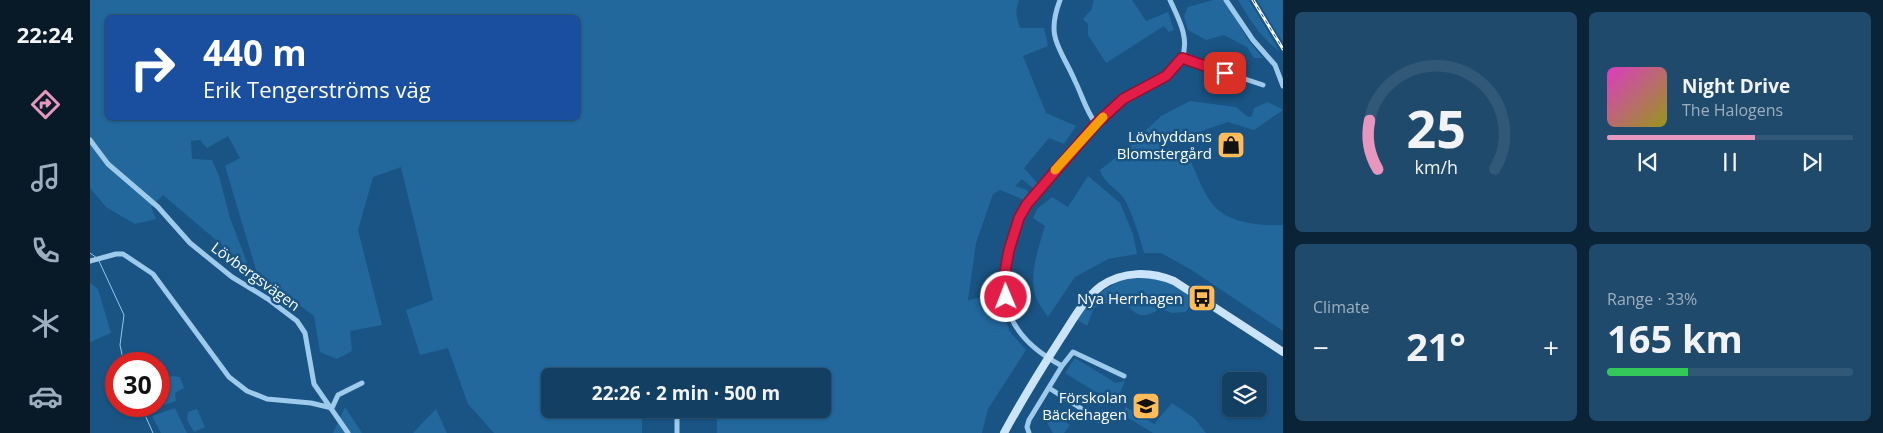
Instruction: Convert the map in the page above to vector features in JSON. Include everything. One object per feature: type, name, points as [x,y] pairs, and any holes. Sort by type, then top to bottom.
[{"type":"street","points":[[1060,0],[1054,19],[1056,46],[1096,124]]},
{"type":"street","points":[[1062,366],[1036,350],[1024,340],[1016,328],[1007,305],[1005,272],[1009,250],[1019,218],[1027,204],[1096,124],[1128,94],[1166,76],[1182,58],[1184,33],[1170,0]]},
{"type":"street","points":[[1226,0],[1253,40],[1275,65],[1283,86]]},
{"type":"street","points":[[1182,58],[1263,85]]},
{"type":"street","name":"Lövbergsvägen","points":[[90,140],[108,164],[158,207],[190,243],[232,278],[268,300],[297,322],[305,333],[314,384],[348,433]]},
{"type":"street","points":[[90,261],[124,254],[153,274],[229,378],[247,391],[267,399],[311,403],[332,408],[340,394],[362,383]]},
{"type":"street","points":[[1004,433],[1081,308],[1094,293],[1115,279],[1136,274],[1154,274],[1174,280],[1283,352]]},
{"type":"street","points":[[1029,433],[1027,427],[1029,420],[1062,366],[1073,352],[1124,376]]},
{"type":"street","points":[[1049,388],[1099,420]]},
{"type":"street","points":[[677,418],[677,433]]},
{"type":"shaded area","points":[[90,0],[1019,0],[1016,14],[1020,28],[1044,28],[1048,46],[1023,56],[1046,113],[1076,126],[1064,144],[1049,138],[1024,168],[1039,185],[1034,189],[1022,179],[1015,186],[1027,190],[1029,196],[1024,200],[1000,190],[993,194],[976,243],[968,300],[996,294],[1010,332],[1026,350],[988,409],[982,433],[717,433],[717,418],[831,418],[831,368],[541,368],[541,418],[642,418],[642,433],[494,433],[468,404],[448,348],[420,355],[406,310],[433,300],[401,167],[373,177],[358,230],[382,325],[350,331],[352,351],[337,359],[320,352],[314,316],[257,273],[225,166],[240,158],[228,136],[207,148],[200,140],[191,141],[192,159],[212,160],[219,176],[230,218],[249,268],[163,195],[151,207],[156,219],[135,224],[106,207],[90,188]]},
{"type":"shaded area","points":[[1094,0],[1132,0],[1146,21],[1168,12],[1174,30],[1169,32],[1164,26],[1106,63],[1088,35],[1088,24],[1083,19],[1091,10]]},
{"type":"shaded area","points":[[1213,0],[1225,0],[1248,40],[1263,58],[1254,58],[1247,47],[1224,35],[1206,40],[1188,30],[1184,16],[1188,7]]},
{"type":"shaded area","points":[[1238,0],[1249,0],[1280,52],[1262,35]]},
{"type":"shaded area","points":[[1257,0],[1283,0],[1283,43]]},
{"type":"shaded area","points":[[1190,101],[1236,107],[1248,117],[1252,116],[1254,108],[1268,102],[1283,110],[1254,130],[1228,122],[1164,144],[1164,159],[1191,162],[1211,202],[1229,217],[1256,224],[1283,225],[1283,331],[1190,269],[1161,253],[1144,253],[1126,202],[1107,182],[1100,170],[1129,147],[1161,116]]},
{"type":"shaded area","points":[[1088,176],[1120,203],[1133,234],[1137,254],[1108,259],[1075,277],[1048,317],[1037,300],[1033,282],[1035,263],[1045,226],[1033,218],[1037,209],[1052,197],[1068,207]]},
{"type":"shaded area","points":[[1134,277],[1160,279],[1195,298],[1186,312],[1172,313],[1162,309],[1142,315],[1134,312],[1119,298],[1094,308],[1087,326],[1076,319],[1101,292],[1116,283]]},
{"type":"shaded area","points":[[90,283],[98,289],[111,333],[90,342]]},
{"type":"shaded area","points":[[1075,358],[1116,383],[1125,381],[1115,404],[1065,373]]},
{"type":"shaded area","points":[[170,377],[180,377],[184,388],[175,393],[176,401],[170,403]]},
{"type":"shaded area","points":[[1172,403],[1194,418],[1206,433],[1153,433],[1122,414],[1126,407],[1154,424]]},
{"type":"shaded area","points":[[1045,406],[1070,425],[1064,433],[1053,433],[1041,412]]},
{"type":"shaded area","points":[[345,407],[362,433],[333,433]]},
{"type":"shaded area","points":[[175,408],[187,433],[161,433],[153,417],[170,417],[170,410]]},
{"type":"shaded area","points":[[197,409],[205,427],[194,432],[187,420],[188,412]]},
{"type":"shaded area","points":[[436,409],[447,433],[413,433]]},
{"type":"waterway","points":[[90,253],[97,258]]},
{"type":"waterway","points":[[99,261],[124,315],[120,345],[121,352]]},
{"type":"waterway","points":[[146,417],[153,433]]},
{"type":"railway","points":[[1253,0],[1283,49]]},
{"type":"slow traffic","points":[[1055,170],[1103,117]]},
{"type":"place","name":"Lövhyddans Blomstergård","points":[[1231,145]]},
{"type":"place","name":"Nya Herrhagen","points":[[1202,298]]},
{"type":"place","name":"Förskolan Bäckehagen","points":[[1146,406]]},
{"type":"route","points":[[1006,297],[1005,272],[1009,250],[1022,212],[1039,189],[1096,124],[1128,94],[1166,76],[1178,65],[1182,58],[1225,73]]}]
